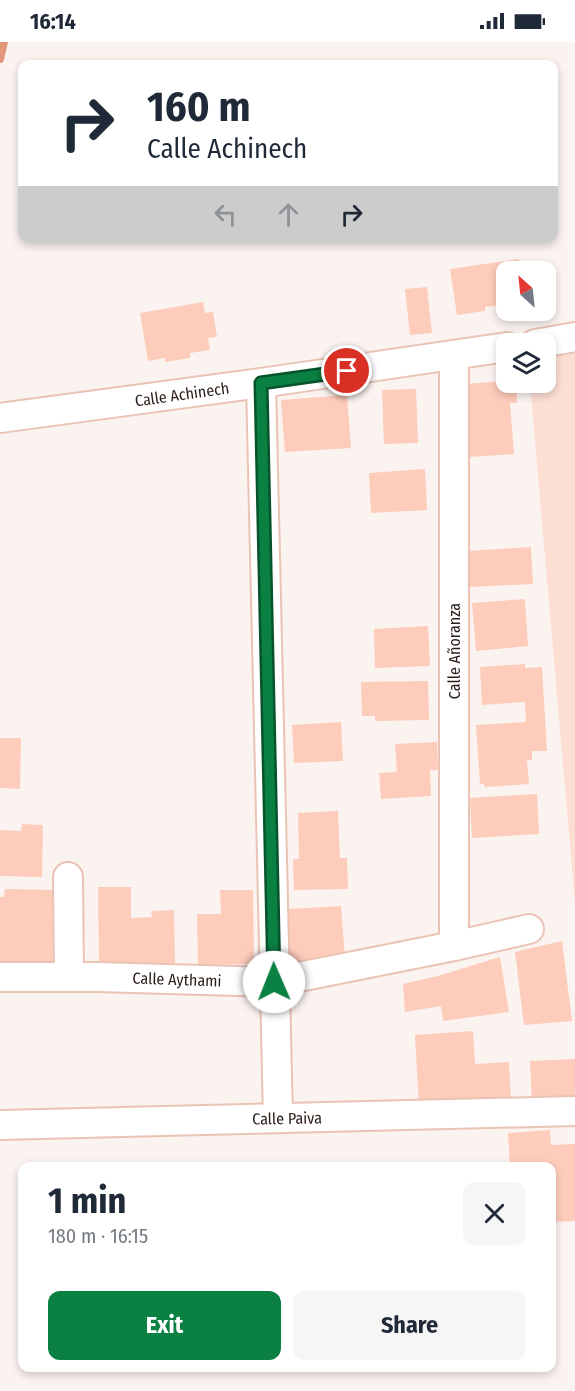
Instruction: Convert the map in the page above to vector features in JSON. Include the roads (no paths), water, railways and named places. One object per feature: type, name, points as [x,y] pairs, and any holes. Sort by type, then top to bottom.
[{"type":"street","points":[[556,340],[575,337]]},
{"type":"street","name":"Calle Achinech","points":[[0,418],[496,349]]},
{"type":"street","name":"Calle Añoranza","points":[[454,355],[454,946]]},
{"type":"street","points":[[261,383],[278,1118]]},
{"type":"street","points":[[68,877],[69,977]]},
{"type":"street","name":"Calle Aythami","points":[[0,977],[274,982],[529,929]]},
{"type":"street","name":"Calle Paiva","points":[[0,1125],[575,1111]]},
{"type":"waterway","points":[[0,59],[4,42]]}]
